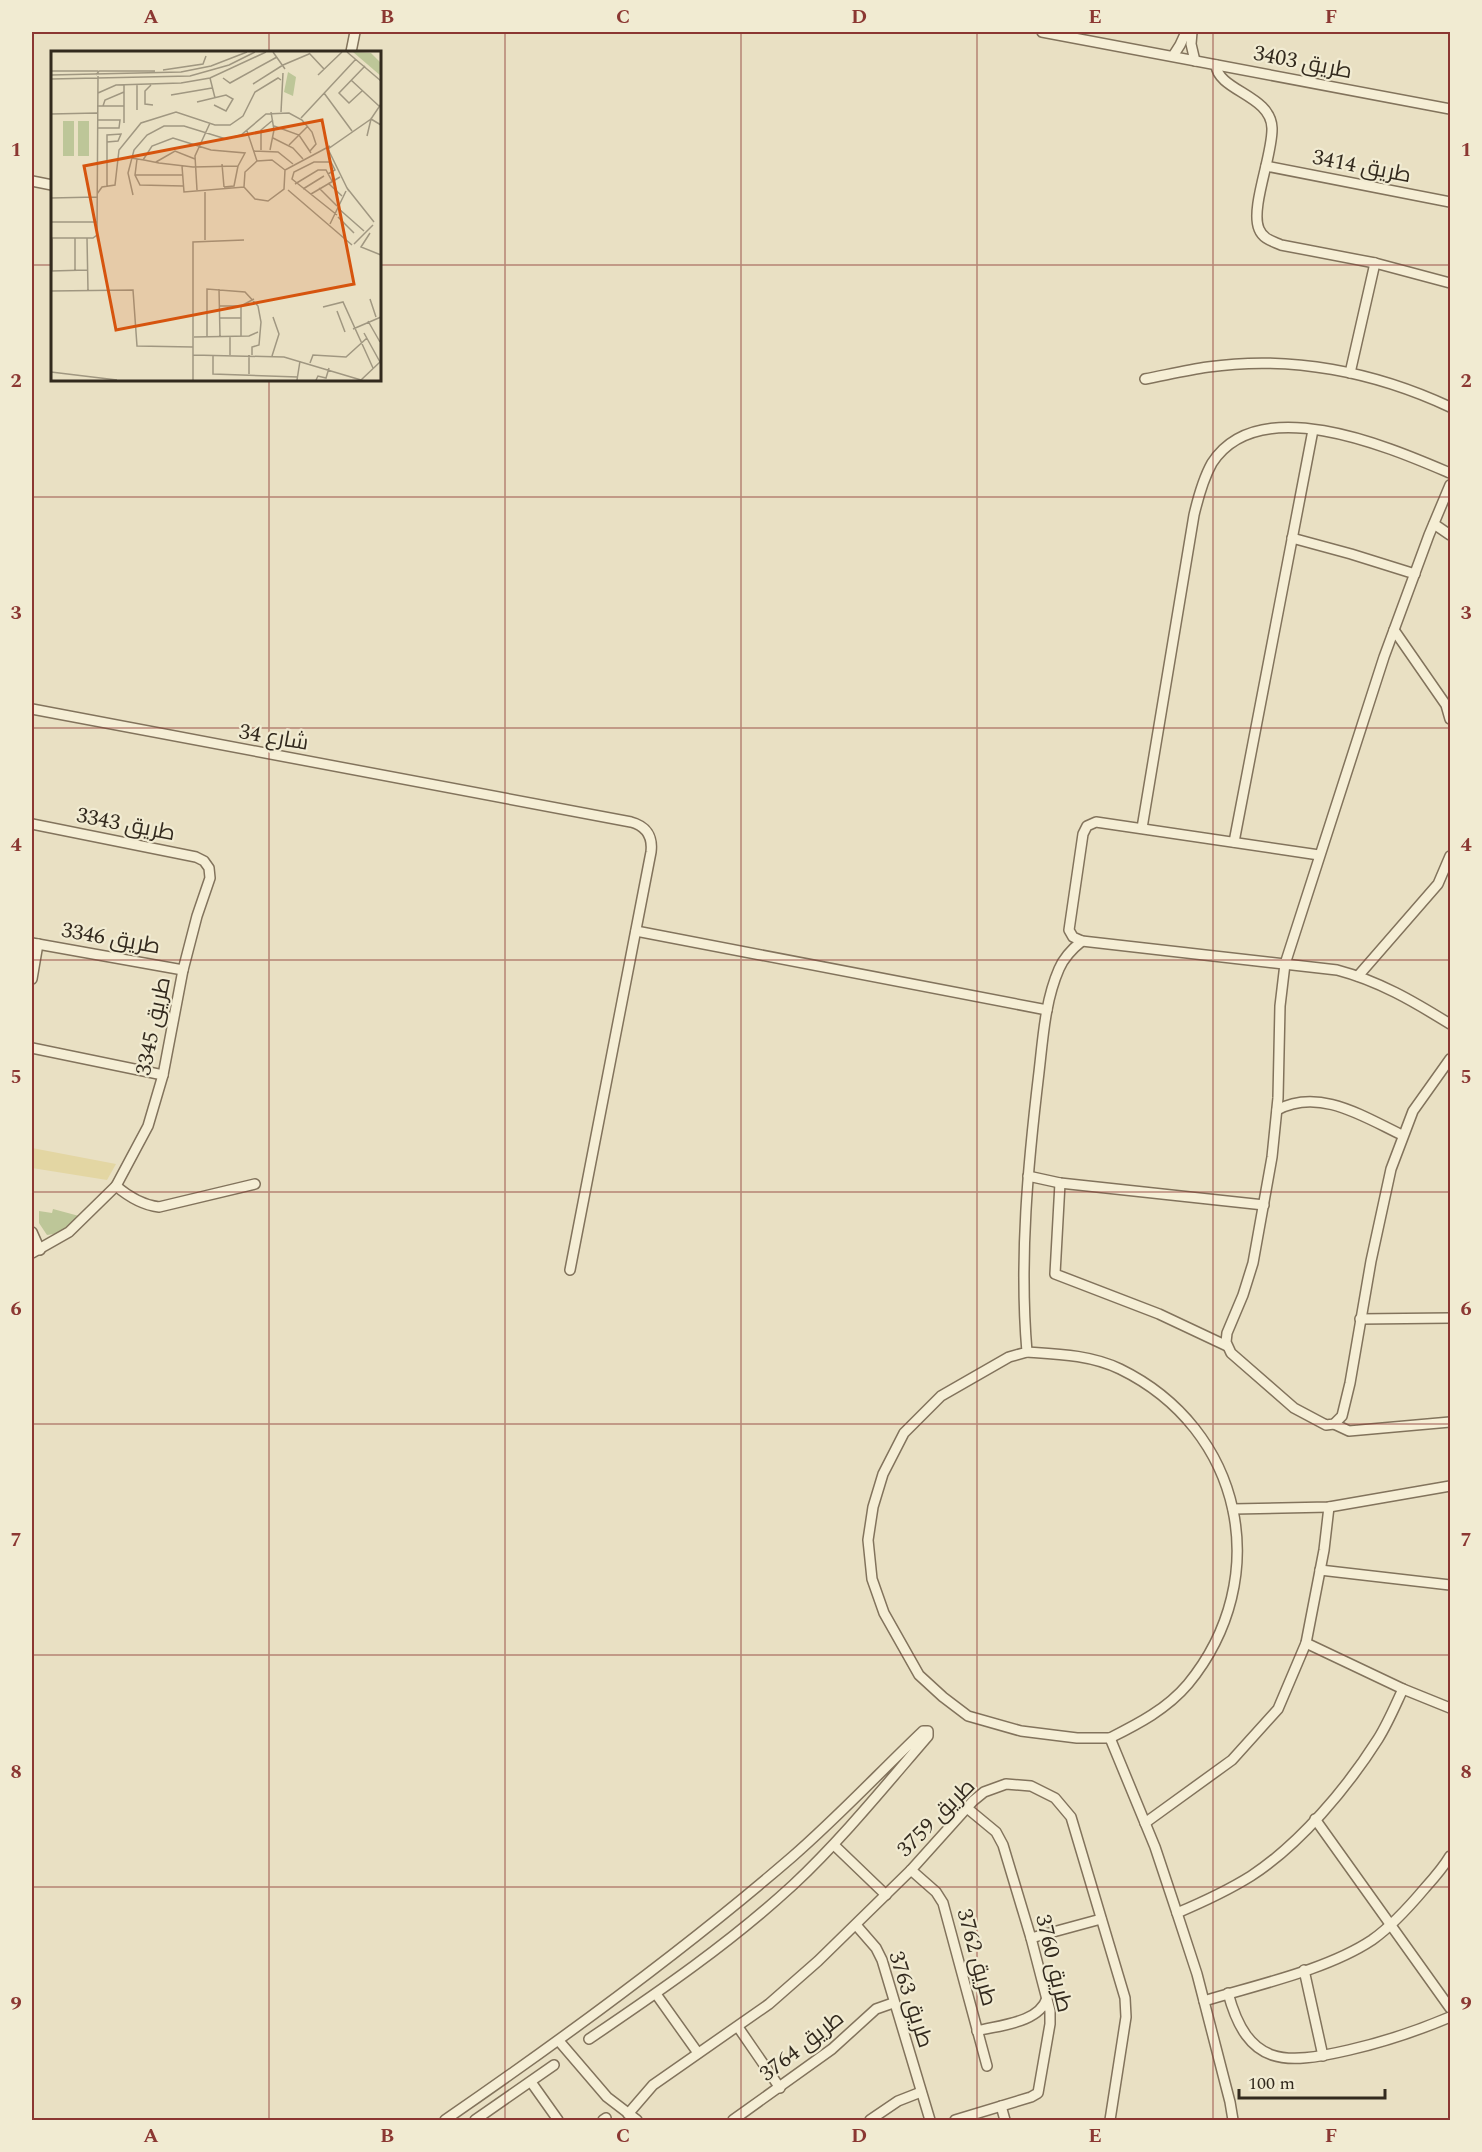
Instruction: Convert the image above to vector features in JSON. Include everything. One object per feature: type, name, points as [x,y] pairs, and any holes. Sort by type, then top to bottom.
[{"type":"street","points":[[351,51],[355,32]]},
{"type":"street","name":"طريق 3403","points":[[1042,32],[1450,109]]},
{"type":"street","points":[[1173,56],[1186,32]]},
{"type":"street","points":[[1192,32],[1192,50],[1195,61]]},
{"type":"street","points":[[1216,65],[1220,76],[1259,104],[1269,114],[1271,120],[1272,134],[1257,212],[1258,228],[1266,239],[1281,245],[1375,263],[1450,283]]},
{"type":"street","name":"طريق 3414","points":[[1266,166],[1450,202]]},
{"type":"street","points":[[32,181],[51,185]]},
{"type":"street","points":[[1350,373],[1375,263]]},
{"type":"street","points":[[1145,379],[1209,367],[1259,363],[1306,365],[1350,373],[1411,390],[1450,407]]},
{"type":"street","points":[[1142,828],[1194,515],[1203,483],[1213,463],[1245,437],[1275,428],[1313,430],[1374,442],[1450,473]]},
{"type":"street","points":[[1234,842],[1313,430]]},
{"type":"street","points":[[1450,485],[1394,630],[1285,964],[1280,1006],[1277,1110],[1264,1205],[1253,1263],[1227,1333],[1227,1346],[1231,1353],[1294,1408],[1326,1425],[1334,1424],[1349,1431],[1450,1422]]},
{"type":"street","points":[[1434,524],[1450,535]]},
{"type":"street","points":[[1292,538],[1415,574]]},
{"type":"street","points":[[1394,630],[1446,705],[1450,719]]},
{"type":"street","name":"شارع 34","points":[[32,709],[639,824],[651,837],[652,845],[636,931]]},
{"type":"street","points":[[1319,855],[1101,822],[1091,824],[1084,830],[1069,926],[1073,937],[1082,941],[1314,966],[1358,976],[1400,993],[1450,1024]]},
{"type":"street","name":"طريق 3343","points":[[32,824],[195,857],[204,861],[209,868]]},
{"type":"street","points":[[1358,976],[1438,884],[1450,856]]},
{"type":"street","name":"طريق 3345","points":[[36,1251],[69,1232],[116,1186],[148,1126],[163,1075],[183,970],[210,878],[209,868]]},
{"type":"street","points":[[570,1270],[636,931],[1047,1010]]},
{"type":"street","points":[[1027,1352],[1024,1313],[1029,1156],[1047,1010],[1059,968],[1069,952],[1082,941]]},
{"type":"street","points":[[32,979],[35,944]]},
{"type":"street","name":"طريق 3346","points":[[35,944],[183,970]]},
{"type":"street","points":[[32,1048],[163,1075]]},
{"type":"street","points":[[1334,1424],[1342,1416],[1350,1383],[1385,1192],[1402,1135],[1413,1111],[1450,1059]]},
{"type":"street","points":[[1277,1110],[1289,1103],[1320,1101],[1402,1135]]},
{"type":"street","points":[[1028,1176],[1059,1183],[1264,1205]]},
{"type":"street","points":[[1059,1183],[1055,1274],[1159,1314],[1227,1346]]},
{"type":"street","points":[[116,1186],[138,1201],[159,1207],[255,1184]]},
{"type":"street","points":[[32,1233],[36,1251]]},
{"type":"street","points":[[1360,1319],[1450,1318]]},
{"type":"street","points":[[1027,1352],[1074,1354],[1119,1368],[1159,1392],[1193,1425],[1212,1454],[1218,1464],[1233,1509],[1238,1556],[1231,1603],[1214,1647],[1187,1685],[1152,1716],[1110,1738],[1077,1738],[1021,1731],[968,1716],[919,1675],[884,1613],[872,1579],[868,1540],[873,1507],[883,1474],[904,1433],[941,1396],[1009,1356],[1027,1352]]},
{"type":"street","points":[[1233,1509],[1329,1508],[1450,1486]]},
{"type":"street","points":[[1145,1823],[1232,1760],[1278,1709],[1306,1643],[1329,1508]]},
{"type":"street","points":[[1320,1570],[1450,1585]]},
{"type":"street","points":[[1306,1643],[1403,1689],[1450,1708]]},
{"type":"street","points":[[1177,1913],[1216,1896],[1252,1875],[1286,1849],[1350,1780],[1374,1745],[1403,1689]]},
{"type":"street","points":[[445,2121],[559,2042],[680,1950],[794,1856],[923,1731],[928,1731],[928,1736],[834,1845],[764,1911],[707,1957],[589,2039]]},
{"type":"street","points":[[1110,1738],[1145,1823],[1177,1913],[1204,2001],[1233,2121]]},
{"type":"street","name":"طريق 3759","points":[[628,2114],[653,2085],[769,2004],[856,1925],[984,1792],[1006,1784],[1031,1786],[1055,1798],[1067,1810],[1075,1825],[1125,1998],[1126,2009],[1110,2121]]},
{"type":"street","name":"طريق 3760","points":[[955,2121],[1034,2097],[1038,2093],[1051,2018],[1031,1938],[1001,1840],[996,1832],[967,1808]]},
{"type":"street","points":[[1315,1819],[1450,2008]]},
{"type":"street","points":[[834,1845],[886,1894]]},
{"type":"street","points":[[1204,2001],[1304,1970],[1354,1950],[1372,1940],[1392,1924],[1420,1894],[1450,1856]]},
{"type":"street","name":"طريق 3762","points":[[911,1870],[936,1892],[943,1903],[987,2066]]},
{"type":"street","points":[[1031,1938],[1101,1919]]},
{"type":"street","name":"طريق 3763","points":[[856,1925],[879,1954],[930,2121]]},
{"type":"street","points":[[1304,1970],[1323,2056]]},
{"type":"street","points":[[1228,1993],[1238,2024],[1248,2038],[1262,2050],[1277,2057],[1295,2060],[1391,2040],[1450,2018]]},
{"type":"street","points":[[656,1994],[698,2053]]},
{"type":"street","points":[[977,2031],[1032,2017],[1043,2007],[1047,1998]]},
{"type":"street","name":"طريق 3764","points":[[733,2121],[832,2049],[876,2009],[894,2003]]},
{"type":"street","points":[[1032,2017],[1042,2021],[1049,2030]]},
{"type":"street","points":[[738,2027],[780,2088]]},
{"type":"street","points":[[559,2042],[598,2087],[637,2121]]},
{"type":"street","points":[[475,2121],[554,2066]]},
{"type":"street","points":[[531,2082],[558,2121]]},
{"type":"street","points":[[870,2121],[898,2101],[921,2092]]},
{"type":"street","points":[[1001,2106],[1005,2121]]},
{"type":"green space","points":[[53,1209],[79,1216],[81,1219],[67,1232],[47,1235],[39,1223],[39,1211],[52,1213]]},
{"type":"sand","points":[[32,1148],[116,1164],[107,1180],[32,1168]]}]
